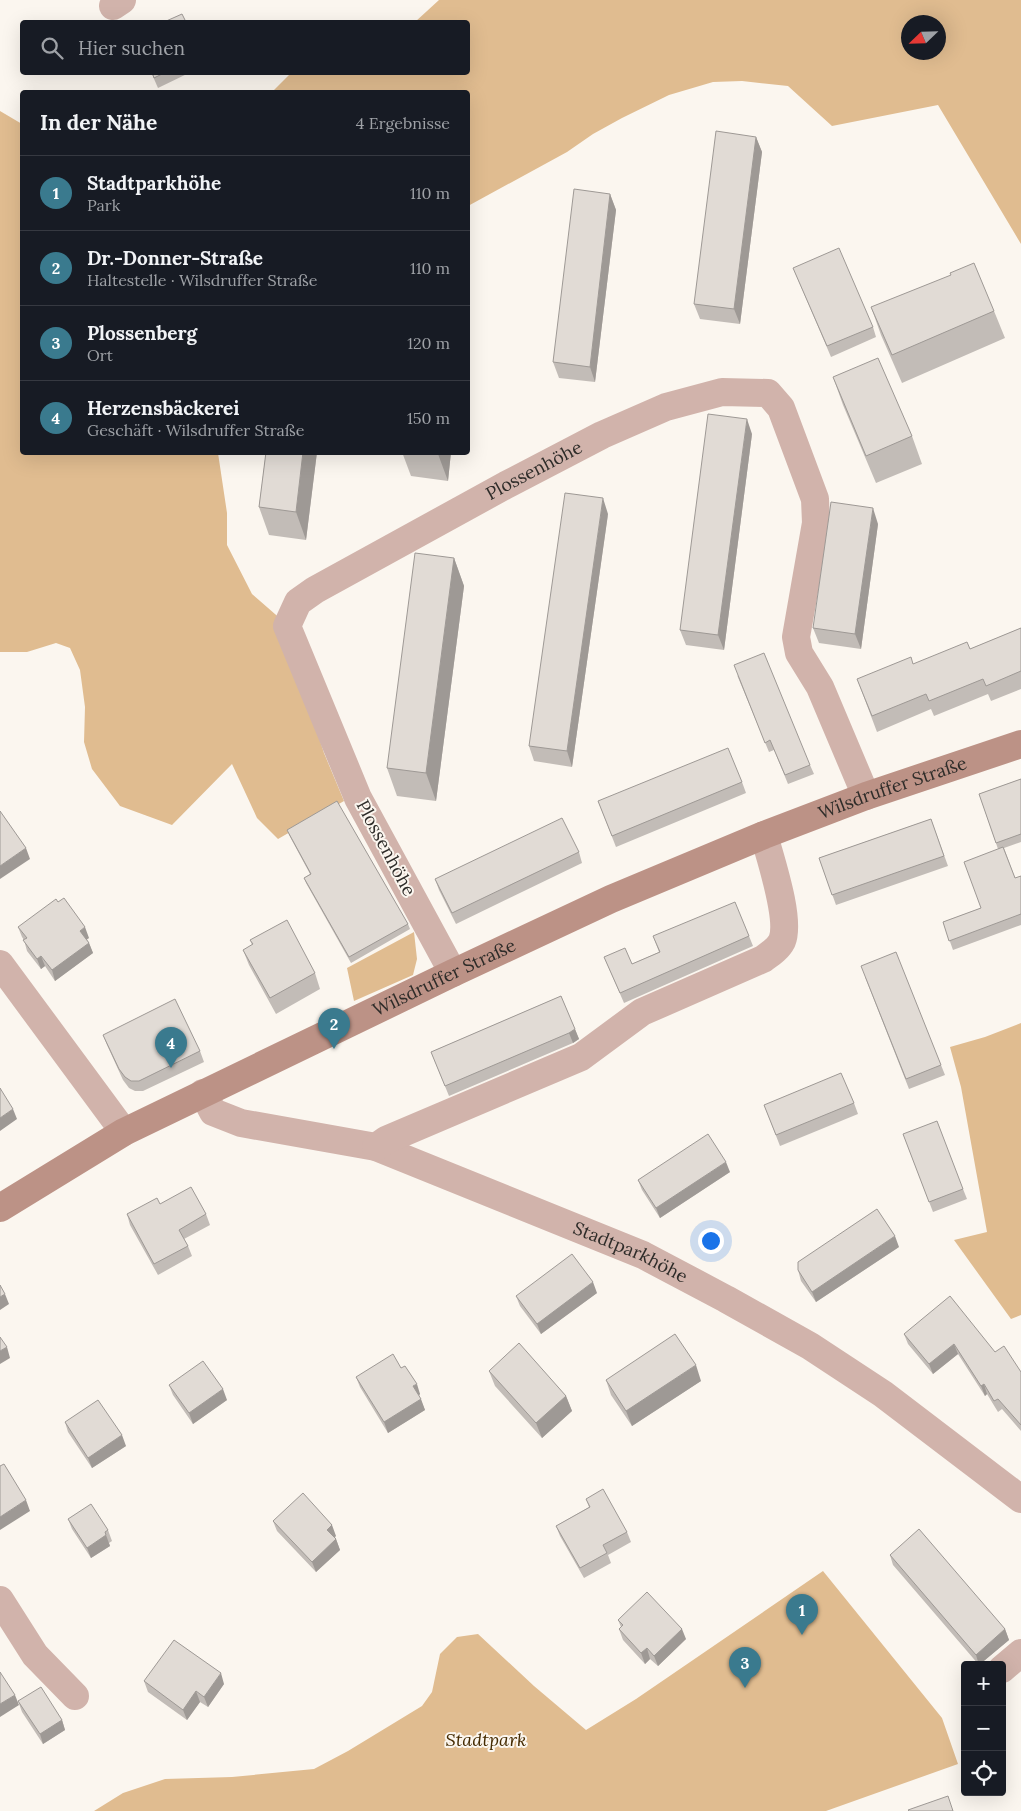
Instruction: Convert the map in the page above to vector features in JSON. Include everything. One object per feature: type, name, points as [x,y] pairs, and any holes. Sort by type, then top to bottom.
[{"type":"main road","name":"Wilsdruffer Straße","points":[[0,1208],[124,1132],[611,899],[764,835],[866,796],[1021,744]]},
{"type":"street","name":"Plossenhöhe","points":[[453,973],[358,798],[287,626],[298,602],[315,590],[506,484],[602,436],[666,407],[722,392],[768,393],[781,408],[815,499],[816,523],[796,637],[799,653],[820,687],[866,796]]},
{"type":"street","points":[[376,1147],[386,1140],[581,1057],[642,1012],[763,959],[774,951],[782,942],[784,932],[783,913],[764,835]]},
{"type":"street","points":[[0,964],[124,1132]]},
{"type":"street","name":"Stadtparkhöhe","points":[[203,1093],[213,1112],[241,1123],[376,1147],[643,1255],[810,1346],[883,1394],[1021,1499]]},
{"type":"street","points":[[0,1600],[35,1655],[76,1696]]},
{"type":"street","points":[[1006,1666],[1021,1653]]},
{"type":"green space","points":[[439,0],[1021,0],[1021,244],[938,105],[832,126],[788,86],[742,81],[713,82],[669,95],[622,118],[593,134],[567,152],[470,205],[470,90],[274,90],[289,75],[470,75],[470,20],[417,20]]},
{"type":"green space","points":[[0,111],[20,123],[20,455],[218,455],[227,513],[227,545],[252,594],[283,621],[284,631],[324,753],[344,801],[278,839],[257,818],[232,764],[172,825],[120,806],[92,769],[84,742],[85,707],[80,670],[70,648],[56,643],[27,652],[0,652]]},
{"type":"green space","points":[[414,932],[417,959],[413,975],[354,1001],[347,968]]},
{"type":"green space","points":[[1021,1023],[1021,1315],[1011,1319],[954,1240],[987,1232],[961,1087],[950,1047],[985,1037]]},
{"type":"green space","name":"Stadtpark","points":[[823,1571],[942,1718],[958,1764],[826,1811],[94,1811],[123,1793],[165,1779],[232,1777],[314,1769],[348,1751],[422,1706],[432,1692],[440,1654],[457,1637],[478,1634],[534,1686],[586,1730],[636,1699]]},
{"type":"building","points":[[182,14],[185,20],[168,20]]},
{"type":"building","points":[[716,131],[756,137],[734,309],[694,304]]},
{"type":"building","points":[[574,189],[610,194],[590,367],[553,362]]},
{"type":"building","points":[[839,248],[873,327],[827,346],[793,268]]},
{"type":"building","points":[[974,263],[994,311],[892,355],[871,307],[951,275],[950,273]]},
{"type":"building","points":[[878,358],[912,436],[866,456],[833,377]]},
{"type":"building","points":[[708,414],[747,419],[718,635],[680,630]]},
{"type":"building","points":[[266,455],[303,455],[296,512],[259,507]]},
{"type":"building","points":[[565,493],[603,498],[567,751],[529,746]]},
{"type":"building","points":[[831,502],[873,508],[855,634],[813,628]]},
{"type":"building","points":[[415,553],[454,558],[426,773],[387,768]]},
{"type":"building","points":[[1021,628],[1021,671],[986,686],[983,679],[929,701],[926,694],[872,716],[857,679],[911,657],[913,664],[967,642],[970,649]]},
{"type":"building","points":[[764,653],[810,765],[785,775],[770,740],[765,743],[734,665]]},
{"type":"building","points":[[728,748],[742,782],[612,836],[598,801]]},
{"type":"building","points":[[1021,779],[1021,834],[996,843],[979,794]]},
{"type":"building","points":[[337,801],[408,924],[349,957],[304,878],[311,874],[287,830]]},
{"type":"building","points":[[0,811],[26,848],[0,866]]},
{"type":"building","points":[[562,818],[579,852],[452,913],[435,879]]},
{"type":"building","points":[[931,819],[944,856],[832,895],[819,858]]},
{"type":"building","points":[[1003,847],[1015,878],[1021,876],[1021,914],[949,941],[943,922],[981,908],[964,862]]},
{"type":"building","points":[[64,898],[85,927],[80,931],[89,943],[52,970],[41,956],[37,959],[23,940],[27,938],[18,927],[56,899],[58,902]]},
{"type":"building","points":[[735,902],[749,936],[620,993],[604,957],[625,948],[632,964],[660,952],[653,936]]},
{"type":"building","points":[[287,920],[315,973],[270,998],[243,950],[253,944],[250,940]]},
{"type":"building","points":[[896,952],[941,1065],[906,1079],[861,966]]},
{"type":"building","points":[[561,996],[575,1029],[445,1086],[431,1052]]},
{"type":"building","points":[[175,999],[200,1051],[139,1081],[131,1081],[119,1069],[103,1035]]},
{"type":"building","points":[[841,1073],[854,1103],[776,1135],[764,1105]]},
{"type":"building","points":[[0,1088],[13,1109],[0,1118]]},
{"type":"building","points":[[937,1121],[963,1189],[929,1202],[903,1134]]},
{"type":"building","points":[[708,1134],[726,1162],[656,1208],[638,1180]]},
{"type":"building","points":[[191,1187],[206,1214],[179,1230],[188,1246],[154,1264],[127,1214],[157,1198],[160,1204]]},
{"type":"building","points":[[877,1209],[895,1236],[812,1292],[798,1270],[798,1262]]},
{"type":"building","points":[[572,1254],[593,1282],[537,1324],[516,1296]]},
{"type":"building","points":[[0,1285],[5,1294],[0,1297]]},
{"type":"building","points":[[950,1296],[995,1352],[1004,1346],[1021,1372],[1021,1425],[998,1399],[994,1401],[984,1384],[981,1386],[954,1344],[929,1364],[904,1334]]},
{"type":"building","points":[[675,1334],[696,1365],[626,1411],[606,1380]]},
{"type":"building","points":[[0,1337],[7,1347],[0,1351]]},
{"type":"building","points":[[519,1343],[566,1396],[536,1423],[489,1371]]},
{"type":"building","points":[[393,1354],[401,1368],[405,1366],[417,1384],[413,1386],[421,1399],[384,1422],[356,1377]]},
{"type":"building","points":[[203,1361],[223,1389],[189,1413],[169,1385]]},
{"type":"building","points":[[98,1400],[122,1435],[88,1458],[65,1422]]},
{"type":"building","points":[[4,1464],[26,1500],[0,1517],[0,1466]]},
{"type":"building","points":[[603,1489],[627,1532],[603,1545],[607,1553],[580,1568],[556,1526],[590,1507],[586,1499]]},
{"type":"building","points":[[303,1493],[332,1525],[327,1530],[336,1539],[312,1562],[273,1521]]},
{"type":"building","points":[[91,1504],[108,1530],[105,1532],[106,1535],[87,1548],[68,1519]]},
{"type":"building","points":[[919,1529],[1005,1629],[976,1655],[890,1555]]},
{"type":"building","points":[[647,1592],[682,1629],[654,1656],[647,1648],[641,1653],[619,1629],[623,1625],[618,1620]]},
{"type":"building","points":[[174,1640],[221,1673],[204,1697],[196,1691],[183,1710],[144,1681]]},
{"type":"building","points":[[0,1672],[15,1695],[0,1704]]},
{"type":"building","points":[[41,1687],[62,1720],[40,1734],[18,1701]]},
{"type":"building","points":[[948,1796],[953,1811],[908,1810]]},
{"type":"place","name":"Dr.-Donner-Straße","points":[[334,1049]]},
{"type":"place","name":"Herzensbäckerei","points":[[171,1068]]},
{"type":"place","name":"Stadtparkhöhe","points":[[802,1635]]},
{"type":"place","name":"Plossenberg","points":[[745,1688]]}]
